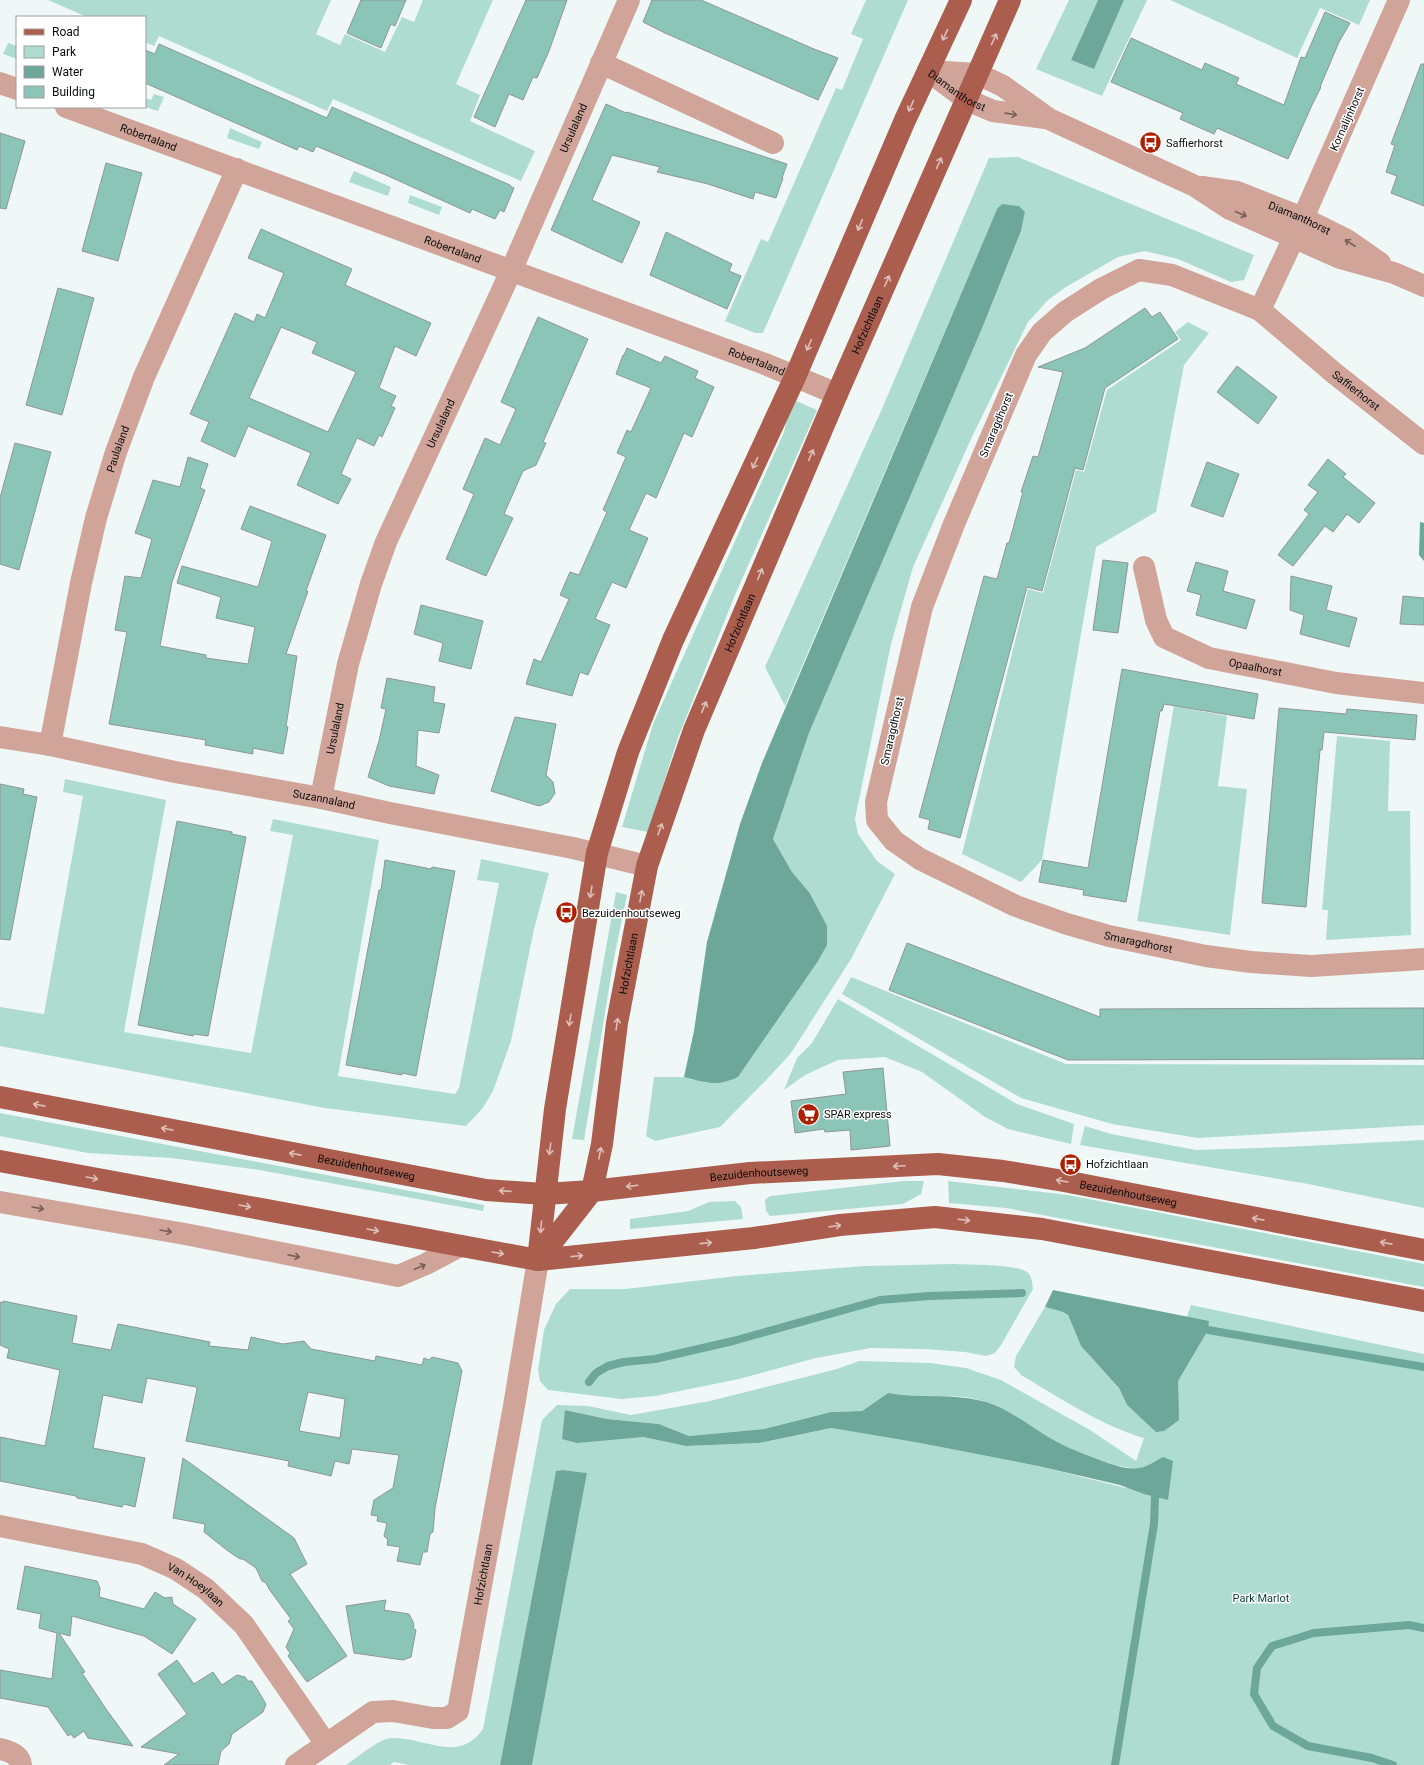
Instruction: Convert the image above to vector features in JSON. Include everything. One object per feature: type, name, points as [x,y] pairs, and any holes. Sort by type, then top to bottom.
[{"type":"main road","name":"Hofzichtlaan","points":[[538,1260],[544,1194],[556,1101],[597,854],[628,752],[673,640],[795,377],[905,120],[961,0]]},
{"type":"main road","name":"Hofzichtlaan","points":[[538,1260],[592,1191],[602,1144],[617,1022],[647,866],[694,730],[837,394],[1010,0]]},
{"type":"main road","name":"Bezuidenhoutseweg","points":[[0,1097],[486,1190],[544,1194],[592,1191],[750,1173],[938,1164],[1003,1171],[1064,1181],[1424,1250]]},
{"type":"main road","points":[[0,1161],[538,1260],[754,1238],[840,1225],[935,1217],[1042,1229],[1424,1301]]},
{"type":"street","name":"Ursulaland","points":[[321,798],[348,664],[371,584],[386,542],[511,271],[629,0]]},
{"type":"street","name":"Kornalijnhorst","points":[[1294,238],[1399,0]]},
{"type":"street","points":[[601,63],[773,144]]},
{"type":"street","name":"Diamanthorst","points":[[928,71],[978,74],[1003,86],[1049,119],[1196,186],[1230,209],[1340,258],[1394,273],[1424,286]]},
{"type":"street","name":"Diamanthorst","points":[[928,71],[967,100],[993,111],[1049,119]]},
{"type":"street","points":[[0,83],[16,89]]},
{"type":"street","name":"Robertaland","points":[[69,108],[511,271],[837,394]]},
{"type":"street","name":"Paulaland","points":[[50,745],[81,583],[96,518],[116,452],[144,377],[237,169]]},
{"type":"street","name":"Diamanthorst","points":[[1196,186],[1238,192],[1303,218],[1347,240],[1394,273]]},
{"type":"street","points":[[1260,310],[1294,238]]},
{"type":"street","name":"Smaragdhorst","points":[[1260,310],[1172,275],[1139,270],[1101,290],[1066,312],[1042,332],[1026,355],[954,524],[922,607],[876,802],[877,820],[894,842],[920,859],[1016,906],[1067,924],[1109,936],[1206,956],[1251,962],[1311,966],[1424,958]]},
{"type":"street","name":"Saffierhorst","points":[[1260,310],[1334,373],[1424,444]]},
{"type":"street","name":"Opaalhorst","points":[[1144,567],[1156,620],[1164,637],[1209,658],[1336,683],[1424,693]]},
{"type":"street","name":"Suzannaland","points":[[0,737],[50,745],[176,772],[321,798],[597,854],[647,866]]},
{"type":"street","points":[[0,1202],[185,1234],[398,1276],[426,1264],[460,1246]]},
{"type":"street","name":"Hofzichtlaan","points":[[296,1765],[373,1712],[393,1711],[433,1718],[447,1718],[458,1710],[514,1406],[538,1260]]},
{"type":"street","name":"Van Hoeylaan","points":[[0,1526],[142,1554],[176,1569],[206,1589],[244,1625],[326,1744]]},
{"type":"street","points":[[0,1749],[14,1754],[21,1765]]},
{"type":"green space","points":[[48,0],[331,0],[316,34],[340,45],[345,34],[385,52],[402,17],[414,22],[423,0],[493,0],[456,84],[480,95],[470,121],[535,151],[521,181],[333,99],[327,111],[159,36],[154,46],[146,42],[146,16],[85,16]]},
{"type":"green space","points":[[866,0],[908,0],[763,333],[755,333],[725,321],[761,239],[768,242],[836,88],[842,90],[863,39],[851,34]]},
{"type":"green space","points":[[1069,0],[1098,0],[1071,60],[1094,69],[1124,0],[1147,0],[1102,96],[1036,69]]},
{"type":"green space","points":[[1170,0],[1370,0],[1359,25],[1320,8],[1297,58]]},
{"type":"green space","points":[[8,43],[16,46],[16,59],[3,54]]},
{"type":"green space","points":[[154,94],[164,97],[158,111],[146,107],[146,98],[151,100]]},
{"type":"green space","points":[[230,128],[262,142],[259,149],[227,138]]},
{"type":"green space","points":[[1018,157],[1254,255],[1244,280],[1231,282],[1178,259],[1145,251],[1118,257],[1066,287],[1048,300],[1028,322],[971,439],[913,567],[891,644],[855,819],[858,834],[877,861],[895,874],[851,959],[791,1053],[720,1127],[655,1141],[646,1136],[654,1077],[684,1077],[707,1083],[738,1077],[765,1036],[809,892],[792,872],[773,839],[809,733],[983,326],[1021,231],[1025,212],[997,209],[785,706],[765,667],[881,411],[989,158]]},
{"type":"green space","points":[[354,171],[391,187],[388,196],[349,182]]},
{"type":"green space","points":[[410,195],[442,207],[439,215],[408,203]]},
{"type":"green space","points":[[1188,322],[1209,333],[1184,365],[1156,512],[1096,547],[1042,860],[1021,882],[962,854],[1028,589],[1043,593],[1076,470],[1084,472],[1107,390],[1181,340],[1175,332]]},
{"type":"green space","points":[[794,400],[817,410],[735,595],[679,735],[648,832],[622,827],[653,724],[784,432],[788,414]]},
{"type":"green space","points":[[1174,706],[1227,716],[1218,786],[1247,789],[1230,935],[1137,921]]},
{"type":"green space","points":[[1337,736],[1390,741],[1388,811],[1410,811],[1411,935],[1326,940],[1328,910],[1322,910]]},
{"type":"green space","points":[[65,779],[166,800],[124,1032],[251,1053],[293,835],[270,831],[273,819],[379,840],[338,1076],[455,1094],[459,1088],[499,883],[477,880],[481,859],[549,873],[534,929],[511,1041],[493,1091],[482,1109],[466,1126],[325,1108],[0,1046],[0,1007],[44,1014],[83,796],[63,792]]},
{"type":"green space","points":[[616,892],[627,895],[614,958],[584,1140],[572,1139]]},
{"type":"green space","points":[[851,977],[1066,1064],[1424,1065],[1424,1125],[1198,1138],[1112,1124],[1021,1098],[842,994]]},
{"type":"green space","points":[[838,999],[1017,1104],[1074,1124],[1071,1144],[1008,1129],[985,1117],[922,1072],[885,1057],[838,1060],[805,1075],[784,1090],[797,1058],[812,1043]]},
{"type":"green space","points":[[0,1113],[484,1205],[483,1211],[259,1170],[171,1158],[88,1153],[0,1136]]},
{"type":"green space","points":[[1085,1126],[1111,1134],[1196,1150],[1424,1140],[1424,1208],[1308,1184],[1080,1145]]},
{"type":"green space","points":[[904,1181],[924,1181],[921,1194],[903,1204],[770,1216],[766,1211],[765,1200],[770,1196]]},
{"type":"green space","points":[[948,1181],[1068,1195],[1424,1264],[1424,1287],[1006,1208],[949,1203]]},
{"type":"green space","points":[[735,1201],[741,1207],[743,1219],[630,1229],[630,1219],[688,1211],[709,1202]]},
{"type":"green space","points":[[955,1264],[992,1265],[1021,1269],[1027,1272],[1031,1277],[1033,1289],[995,1353],[986,1356],[965,1352],[924,1349],[871,1348],[816,1358],[739,1379],[655,1396],[621,1399],[548,1390],[540,1381],[538,1370],[544,1330],[556,1304],[570,1289],[625,1289],[737,1276],[864,1266]]},
{"type":"green space","name":"Park Marlot","points":[[1191,1305],[1424,1354],[1424,1765],[532,1765],[587,1473],[563,1470],[556,1471],[500,1765],[409,1765],[394,1762],[390,1765],[346,1765],[374,1745],[386,1739],[404,1739],[452,1747],[463,1745],[473,1740],[483,1729],[542,1420],[557,1405],[588,1406],[631,1415],[710,1401],[837,1369],[859,1361],[930,1363],[966,1368],[1001,1380],[1090,1430],[1136,1461],[1144,1438],[1112,1426],[1081,1410],[1021,1375],[1014,1367],[1016,1356],[1045,1307],[1068,1315],[1081,1346],[1119,1388],[1127,1405],[1149,1425]],"holes":[[[888,1393],[920,1397],[948,1396],[978,1399],[1013,1415],[1056,1442],[1104,1462],[1133,1468],[1126,1488],[1038,1466],[920,1443],[831,1428],[759,1443],[686,1446],[643,1437],[562,1439],[566,1410],[607,1419],[659,1424],[689,1436],[764,1429],[831,1412],[862,1411]]]},
{"type":"water","points":[[1098,0],[1124,0],[1094,69],[1071,60]]},
{"type":"water","points":[[1002,204],[1019,206],[1025,212],[1021,231],[983,326],[809,733],[773,839],[792,872],[809,892],[827,926],[827,945],[818,961],[738,1077],[724,1082],[711,1083],[684,1077],[694,1031],[707,942],[740,824],[762,763],[997,209]]},
{"type":"water","points":[[1420,522],[1424,523],[1424,561],[1419,555]]},
{"type":"water","points":[[1053,1290],[1209,1321],[1208,1330],[1178,1381],[1179,1420],[1164,1431],[1156,1432],[1127,1405],[1119,1388],[1081,1346],[1068,1315],[1045,1307]]},
{"type":"water","points":[[888,1393],[912,1396],[959,1397],[992,1404],[1063,1445],[1119,1466],[1129,1468],[1144,1467],[1163,1457],[1173,1461],[1168,1500],[1144,1494],[1120,1485],[1038,1466],[920,1443],[831,1428],[759,1443],[686,1446],[643,1437],[577,1443],[562,1439],[565,1410],[607,1419],[659,1424],[689,1436],[764,1429],[831,1412],[862,1411]]},
{"type":"water","points":[[563,1470],[587,1473],[532,1765],[500,1765],[556,1471]]},
{"type":"building","points":[[361,0],[406,0],[395,26],[391,24],[381,48],[347,33]]},
{"type":"building","points":[[526,0],[567,0],[549,51],[537,78],[533,77],[523,100],[509,94],[495,127],[474,117]]},
{"type":"building","points":[[652,0],[701,0],[838,58],[818,100],[643,22]]},
{"type":"building","points":[[1325,12],[1350,23],[1339,42],[1321,87],[1288,159],[1217,128],[1214,134],[1180,119],[1183,113],[1111,82],[1131,38],[1202,70],[1205,63],[1239,78],[1236,84],[1284,105],[1301,57],[1305,58]]},
{"type":"building","points":[[159,44],[327,118],[332,107],[514,188],[504,212],[500,210],[495,219],[472,209],[470,213],[386,175],[316,146],[313,152],[299,146],[297,150],[146,83],[146,50],[155,54]]},
{"type":"building","points":[[1421,64],[1424,64],[1424,206],[1391,193],[1397,176],[1386,172],[1395,145],[1391,144]]},
{"type":"building","points":[[606,104],[626,113],[627,112],[787,164],[776,198],[755,192],[753,199],[708,184],[657,172],[660,167],[612,155],[592,200],[640,222],[622,263],[551,230]]},
{"type":"building","points":[[0,133],[25,141],[6,209],[0,208]]},
{"type":"building","points":[[106,163],[142,173],[118,261],[82,251]]},
{"type":"building","points":[[261,229],[352,269],[345,285],[431,323],[416,356],[395,346],[379,388],[396,396],[391,406],[395,408],[382,437],[379,435],[374,446],[357,438],[341,474],[351,479],[338,504],[297,485],[311,453],[248,426],[235,457],[201,441],[209,422],[190,414],[235,313],[254,322],[257,314],[265,318],[284,273],[248,258]],"holes":[[[281,327],[317,342],[312,353],[356,372],[328,432],[249,398]]]},
{"type":"building","points":[[666,232],[732,264],[729,271],[741,276],[727,309],[650,275]]},
{"type":"building","points":[[58,288],[94,298],[62,415],[26,405]]},
{"type":"building","points":[[1145,308],[1152,317],[1160,312],[1178,339],[1105,388],[1083,470],[1075,468],[1042,591],[1027,587],[960,838],[928,829],[930,820],[919,817],[984,576],[997,579],[1023,492],[1021,492],[1033,456],[1038,457],[1063,372],[1038,367],[1085,348]]},
{"type":"building","points":[[538,317],[588,339],[543,442],[546,443],[536,465],[523,471],[504,514],[513,518],[486,576],[446,559],[474,494],[463,489],[485,438],[500,445],[516,409],[501,402]]},
{"type":"building","points":[[627,348],[661,363],[665,356],[698,371],[695,378],[714,387],[692,437],[684,433],[656,498],[646,493],[629,530],[648,538],[626,588],[612,582],[595,619],[610,625],[588,675],[580,672],[572,696],[526,684],[534,659],[541,662],[569,599],[560,595],[570,572],[579,575],[607,512],[603,510],[626,457],[617,453],[627,430],[631,432],[651,388],[616,374]]},
{"type":"building","points":[[1237,366],[1277,397],[1258,424],[1217,392]]},
{"type":"building","points":[[15,443],[51,452],[19,570],[0,564],[0,498]]},
{"type":"building","points":[[188,457],[208,464],[200,488],[205,490],[172,582],[160,646],[206,655],[206,658],[248,664],[255,627],[216,618],[221,597],[177,583],[182,566],[258,587],[272,541],[241,529],[250,506],[326,535],[286,654],[297,656],[283,754],[253,748],[253,754],[205,745],[206,740],[109,724],[127,632],[115,630],[125,576],[141,578],[152,539],[135,533],[153,480],[180,487]]},
{"type":"building","points":[[1328,459],[1346,474],[1343,477],[1375,503],[1359,523],[1347,514],[1333,532],[1325,526],[1293,566],[1278,555],[1309,514],[1304,510],[1318,492],[1308,485]]},
{"type":"building","points":[[1207,462],[1239,474],[1223,517],[1191,506]]},
{"type":"building","points":[[1103,560],[1128,563],[1118,633],[1093,630]]},
{"type":"building","points":[[1196,562],[1228,571],[1223,591],[1255,600],[1246,629],[1196,615],[1201,595],[1187,591]]},
{"type":"building","points":[[1291,576],[1332,586],[1326,610],[1357,618],[1349,647],[1300,634],[1304,615],[1290,610]]},
{"type":"building","points":[[1403,596],[1424,598],[1424,625],[1400,624]]},
{"type":"building","points":[[421,605],[483,621],[471,669],[439,661],[443,643],[414,634]]},
{"type":"building","points":[[1122,669],[1258,694],[1254,719],[1164,704],[1162,711],[1160,711],[1126,902],[1083,895],[1084,890],[1039,882],[1043,860],[1088,868]]},
{"type":"building","points":[[387,678],[435,687],[433,702],[445,704],[439,733],[418,730],[416,766],[439,775],[434,794],[389,786],[368,777],[379,741],[386,709],[381,708]]},
{"type":"building","points":[[1279,708],[1346,714],[1347,709],[1417,715],[1415,740],[1324,732],[1322,750],[1320,750],[1306,907],[1262,903]]},
{"type":"building","points":[[515,717],[556,724],[546,775],[553,782],[555,793],[549,802],[539,806],[491,791]]},
{"type":"building","points":[[0,784],[24,789],[23,794],[37,797],[10,940],[0,939]]},
{"type":"building","points":[[177,821],[232,832],[232,834],[246,837],[208,1036],[194,1034],[193,1036],[138,1025]]},
{"type":"building","points":[[385,860],[431,869],[432,867],[455,871],[416,1076],[346,1065],[379,890],[381,890]]},
{"type":"building","points":[[907,943],[1100,1017],[1100,1009],[1424,1008],[1424,1059],[1068,1060],[889,990]]},
{"type":"building","points":[[883,1068],[890,1146],[851,1150],[850,1130],[825,1132],[824,1129],[795,1133],[791,1101],[846,1094],[843,1072]]},
{"type":"building","points":[[3,1301],[77,1316],[72,1343],[111,1350],[118,1324],[210,1342],[209,1346],[248,1350],[251,1337],[283,1344],[304,1341],[311,1349],[375,1361],[376,1356],[422,1365],[424,1358],[429,1360],[432,1357],[458,1363],[462,1371],[435,1508],[433,1532],[430,1534],[427,1552],[423,1552],[420,1565],[397,1561],[400,1547],[387,1545],[388,1540],[384,1536],[387,1523],[377,1521],[378,1516],[371,1515],[374,1500],[393,1488],[399,1455],[352,1449],[349,1464],[335,1461],[331,1476],[288,1466],[289,1461],[186,1441],[197,1389],[196,1387],[147,1378],[142,1403],[103,1395],[93,1448],[145,1458],[135,1507],[124,1504],[122,1507],[0,1481],[0,1437],[45,1446],[60,1370],[7,1358],[9,1349],[0,1345],[0,1302],[3,1303]],"holes":[[[308,1392],[345,1399],[340,1438],[299,1431]]]},
{"type":"building","points":[[183,1458],[294,1538],[307,1564],[290,1574],[347,1656],[307,1682],[288,1656],[290,1653],[286,1647],[294,1629],[288,1621],[291,1619],[266,1583],[262,1581],[256,1568],[228,1551],[204,1532],[205,1524],[173,1518]]},
{"type":"building","points":[[25,1566],[97,1581],[100,1588],[99,1597],[144,1609],[155,1592],[165,1598],[172,1597],[173,1604],[196,1619],[172,1654],[144,1636],[72,1616],[70,1636],[59,1633],[85,1672],[82,1673],[133,1746],[88,1738],[84,1731],[74,1738],[71,1734],[68,1736],[48,1707],[0,1698],[0,1670],[52,1679],[57,1633],[39,1628],[41,1614],[17,1609]]},
{"type":"building","points":[[386,1600],[384,1610],[409,1614],[414,1624],[413,1628],[416,1630],[411,1657],[403,1660],[354,1653],[346,1606]]},
{"type":"building","points":[[177,1660],[194,1684],[213,1672],[222,1685],[237,1675],[245,1677],[248,1681],[252,1681],[266,1704],[263,1712],[232,1734],[229,1744],[221,1751],[218,1765],[164,1765],[179,1754],[141,1747],[187,1714],[158,1674]]},
{"type":"waterway","points":[[589,1382],[596,1373],[608,1366],[624,1362],[655,1359],[733,1341],[880,1300],[929,1296],[1022,1293]]},
{"type":"waterway","points":[[1208,1330],[1424,1367]]},
{"type":"waterway","points":[[1115,1765],[1154,1524],[1155,1497]]},
{"type":"waterway","points":[[1393,1765],[1372,1758],[1308,1746],[1273,1726],[1254,1694],[1257,1668],[1272,1646],[1314,1633],[1409,1625],[1424,1628]]},
{"type":"place","name":"Saffierhorst","points":[[1150,143]]},
{"type":"place","name":"Bezuidenhoutseweg","points":[[567,913]]},
{"type":"place","name":"SPAR express","points":[[808,1114]]},
{"type":"place","name":"Hofzichtlaan","points":[[1070,1164]]}]
